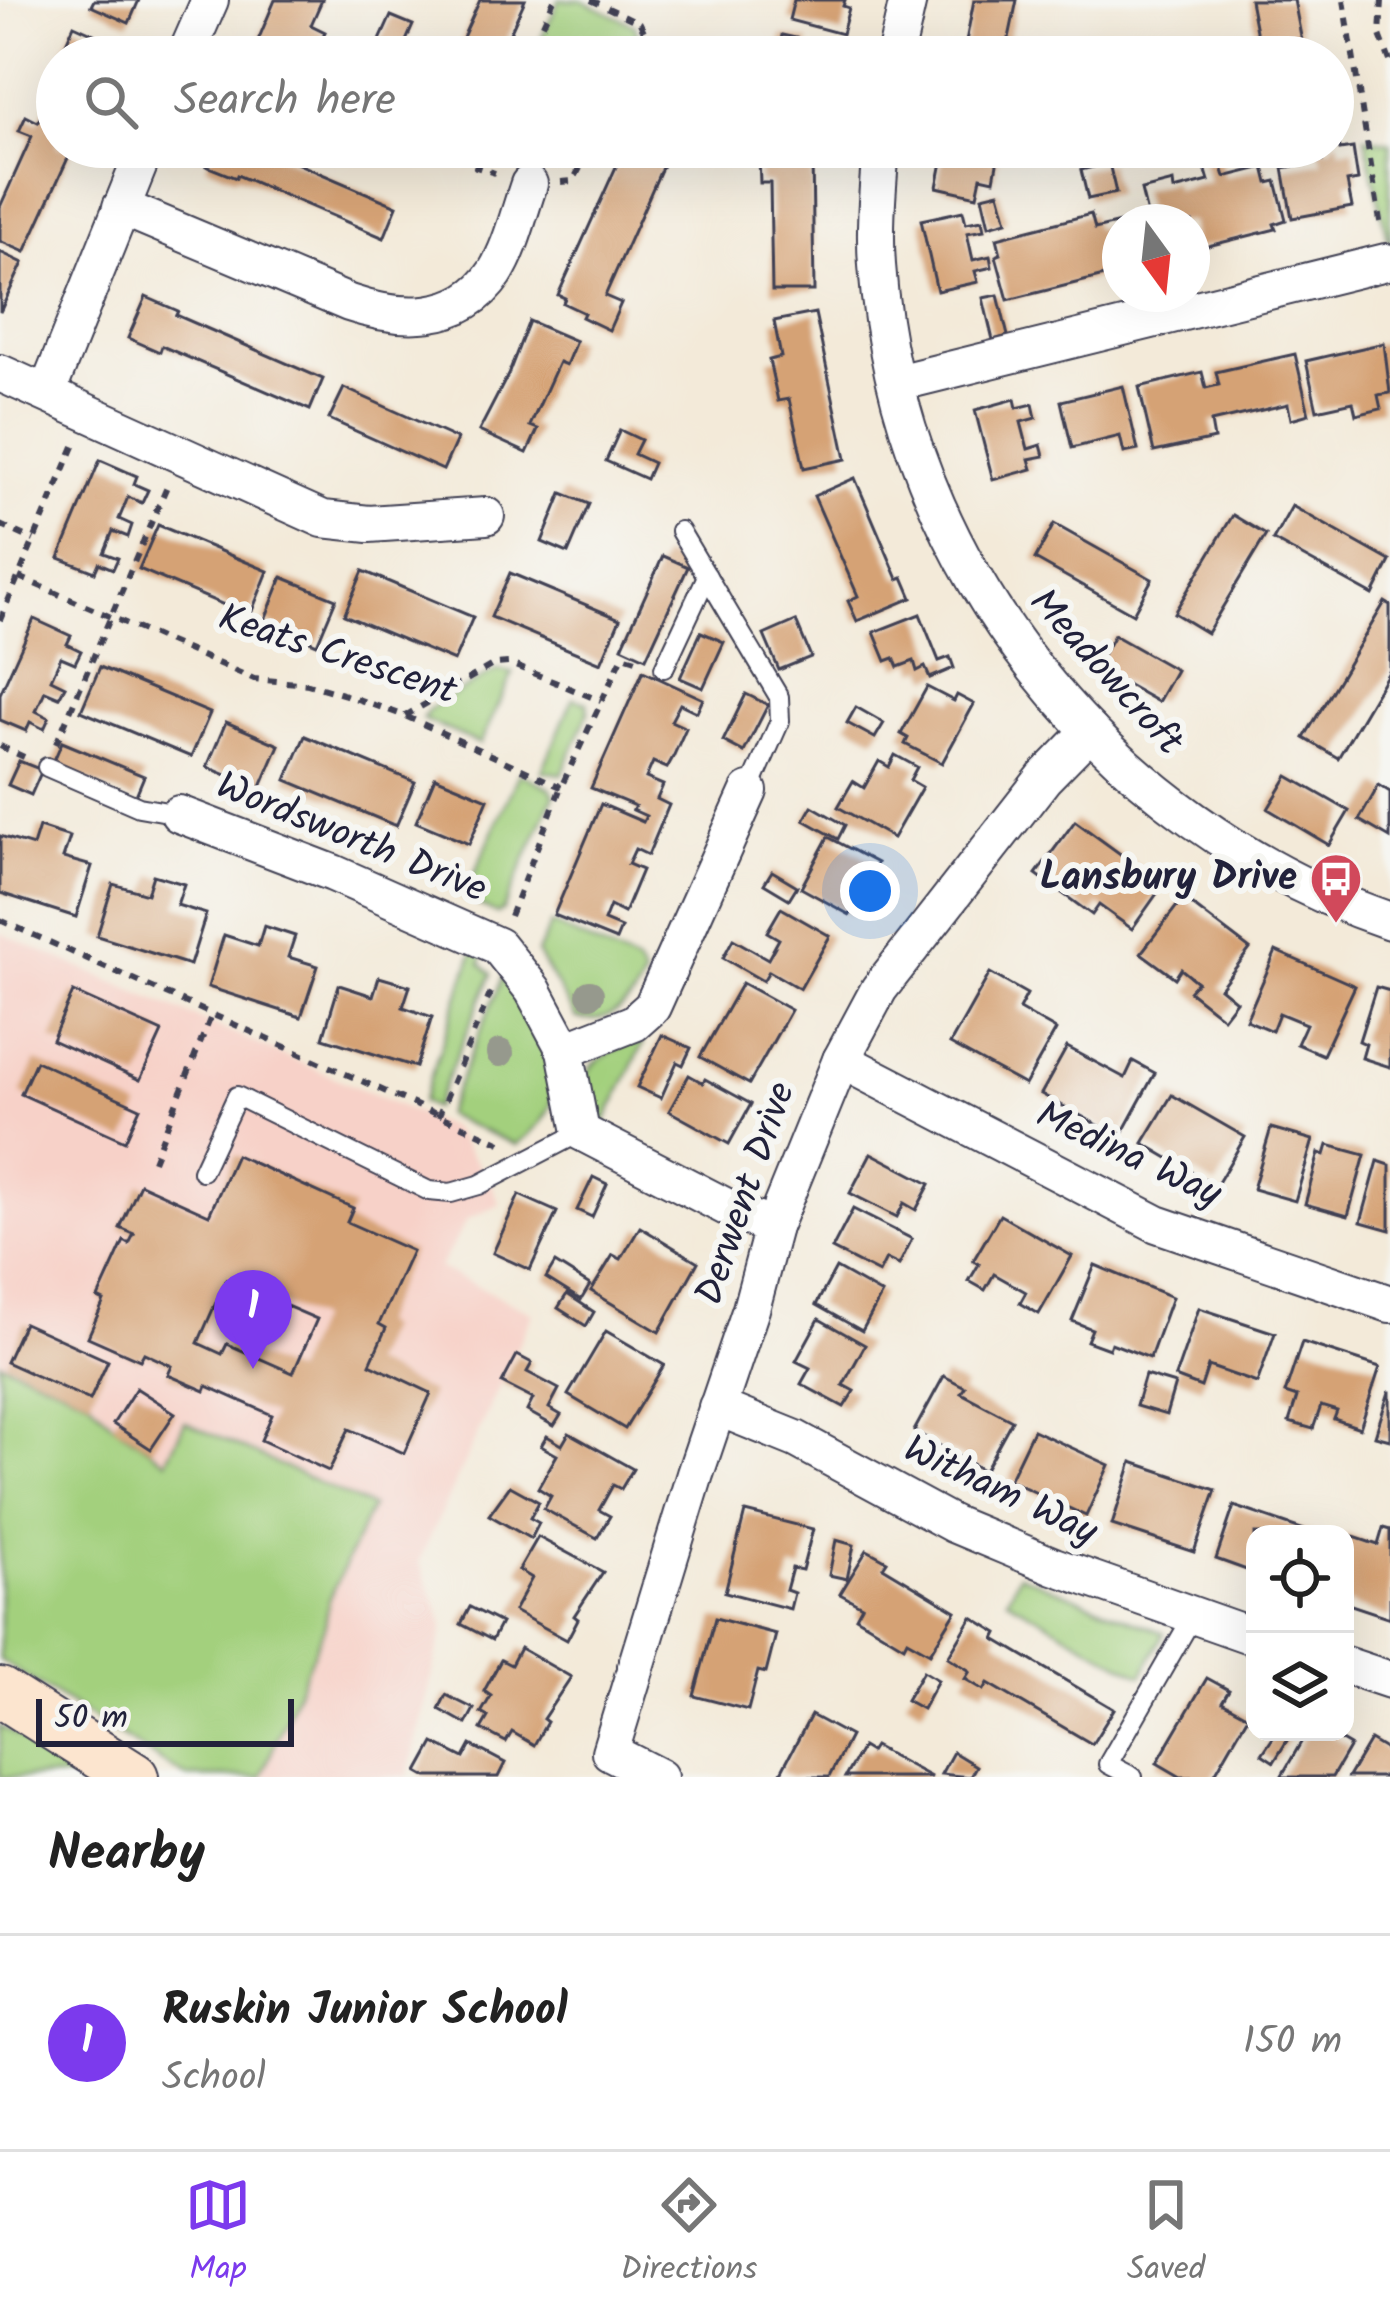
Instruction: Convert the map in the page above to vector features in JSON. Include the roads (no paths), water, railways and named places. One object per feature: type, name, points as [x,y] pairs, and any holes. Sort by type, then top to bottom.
[{"type":"main road","points":[[0,1692],[134,1777]]},
{"type":"street","points":[[194,36],[210,0]]},
{"type":"street","points":[[900,36],[908,0]]},
{"type":"street","points":[[47,393],[137,168]]},
{"type":"street","name":"Meadowcroft","points":[[880,168],[877,263],[897,383],[926,478],[979,590],[1020,653],[1148,787],[1248,857],[1309,889],[1390,921]]},
{"type":"street","points":[[121,206],[349,303],[386,315],[416,316],[464,302],[484,287],[497,269],[529,184]]},
{"type":"street","points":[[897,383],[1386,262]]},
{"type":"street","points":[[0,373],[323,519],[369,524],[486,516]]},
{"type":"street","name":"Derwent Drive","points":[[659,1777],[603,1764],[751,1310],[773,1226],[841,1060],[879,989],[1044,778],[1090,731]]},
{"type":"street","points":[[565,1050],[634,1024],[652,1007],[749,791]]},
{"type":"street","name":"Wordsworth Drive","points":[[179,814],[354,881],[498,946],[533,990],[565,1050],[580,1132]]},
{"type":"street","name":"Medina Way","points":[[841,1060],[1156,1224],[1390,1304]]},
{"type":"street","points":[[580,1132],[740,1214],[773,1226]]},
{"type":"street","name":"Witham Way","points":[[717,1408],[796,1439],[953,1524],[1192,1618],[1246,1634]]},
{"type":"street","points":[[1354,1668],[1390,1680]]},
{"type":"lane","points":[[680,531],[779,697],[780,722],[749,791]]},
{"type":"lane","points":[[664,668],[707,576]]},
{"type":"lane","points":[[46,767],[140,807],[179,814]]},
{"type":"lane","points":[[202,1171],[238,1096],[429,1191],[451,1193],[478,1185],[580,1132]]},
{"type":"lane","points":[[1132,1777],[1108,1764],[1192,1618]]},
{"type":"place","name":"Lansbury Drive","points":[[1336,925]]},
{"type":"place","name":"Ruskin Junior School","points":[[253,1369]]}]
